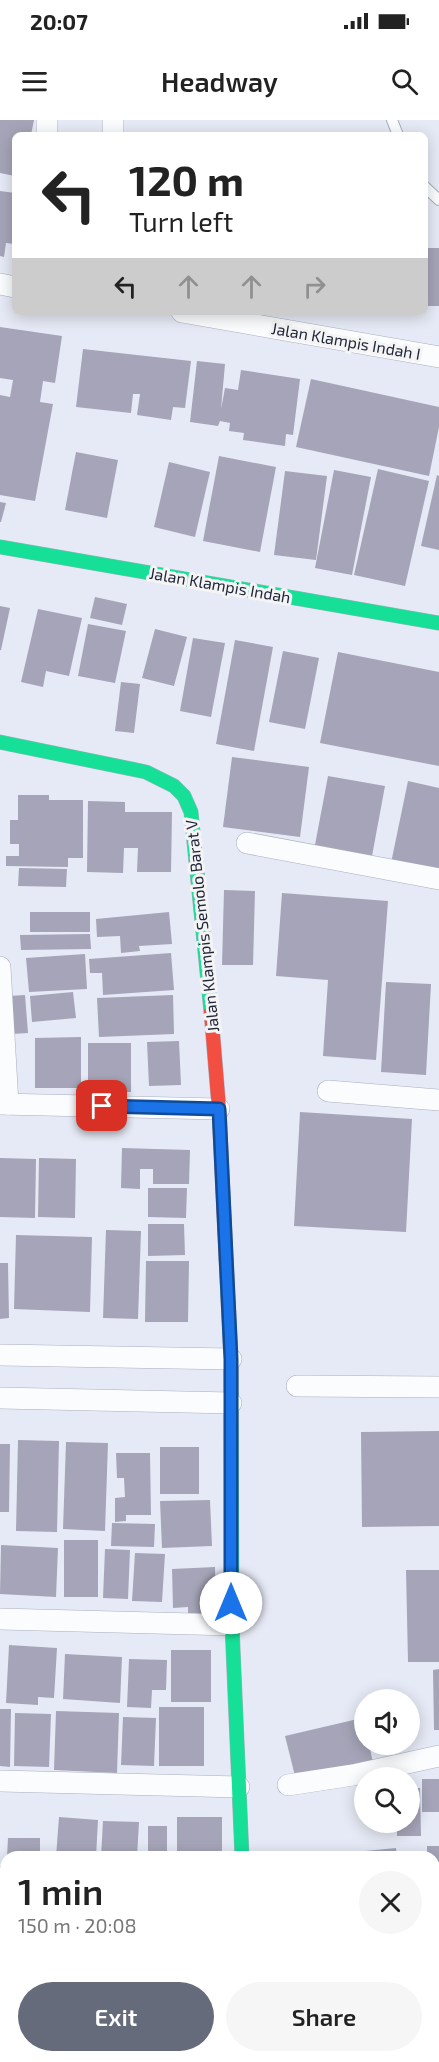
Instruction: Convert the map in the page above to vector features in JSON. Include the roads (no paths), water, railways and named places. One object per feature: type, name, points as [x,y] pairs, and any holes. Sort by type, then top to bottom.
[{"type":"street","name":"Jalan Klampis Indah I","points":[[200,315],[439,357]]},
{"type":"street","name":"Jalan Klampis Indah","points":[[0,547],[439,623]]},
{"type":"street","name":"Jalan Klampis Semolo Barat V","points":[[0,742],[146,772],[178,787],[187,800],[191,812],[204,930],[219,1109],[231,1359],[232,1625],[242,1851]]},
{"type":"street","points":[[247,843],[439,879]]},
{"type":"street","points":[[0,967],[4,1104],[219,1109]]},
{"type":"street","points":[[328,1091],[439,1100]]},
{"type":"street","points":[[0,1355],[231,1359]]},
{"type":"street","points":[[297,1386],[439,1387]]},
{"type":"street","points":[[0,1398],[231,1403]]},
{"type":"street","points":[[0,1619],[232,1625]]},
{"type":"street","points":[[288,1785],[353,1775],[439,1756]]},
{"type":"street","points":[[0,1781],[239,1787]]},
{"type":"lane","points":[[428,190],[439,200]]}]
